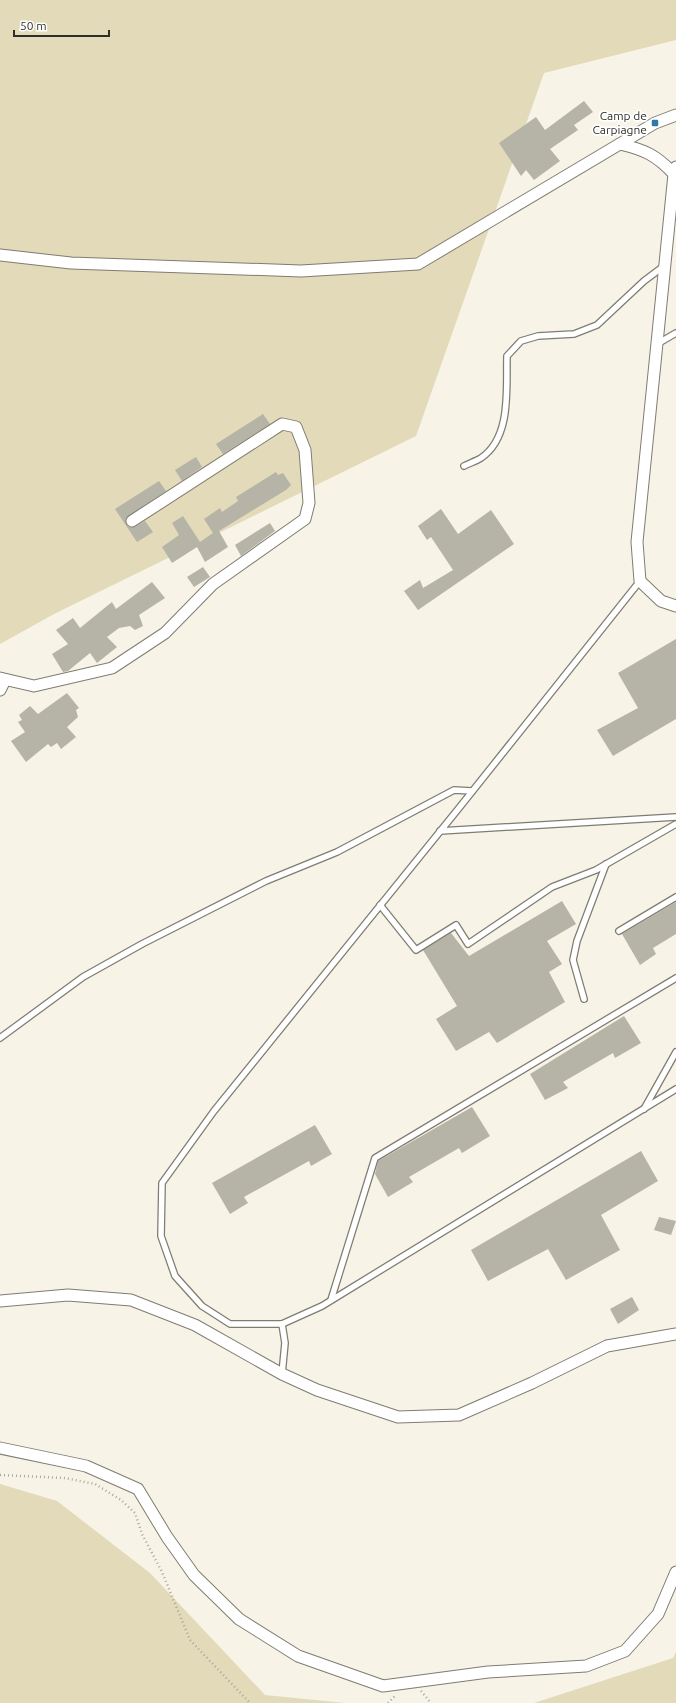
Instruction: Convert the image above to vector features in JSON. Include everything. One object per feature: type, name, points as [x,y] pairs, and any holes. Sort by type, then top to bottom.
[{"type":"street","points":[[0,255],[71,263],[301,271],[418,264],[655,123],[676,115]]},
{"type":"street","points":[[620,144],[642,149],[659,158],[675,170],[637,542],[640,581],[662,601],[676,606]]},
{"type":"street","points":[[0,690],[2,679],[34,686],[112,668],[165,633],[213,584],[305,519],[308,503],[305,450],[296,427],[282,424],[132,521]]},
{"type":"street","points":[[0,1301],[68,1295],[131,1300],[195,1325],[282,1374],[317,1390],[398,1418],[459,1415],[532,1383],[607,1346],[676,1334]]},
{"type":"street","points":[[0,1448],[86,1466],[138,1489],[167,1537],[194,1575],[240,1619],[298,1656],[383,1686],[488,1672],[586,1666],[625,1650],[658,1614],[676,1572]]},
{"type":"lane","points":[[464,466],[482,457],[494,444],[504,421],[507,356],[522,341],[538,336],[574,334],[597,326],[644,281],[665,266]]},
{"type":"lane","points":[[657,344],[676,333]]},
{"type":"lane","points":[[640,581],[214,1111],[162,1183],[161,1236],[175,1276],[202,1306],[230,1324],[282,1324],[331,1300],[676,1089]]},
{"type":"lane","points":[[0,1038],[83,977],[142,944],[266,882],[337,852],[454,790],[472,791]]},
{"type":"lane","points":[[440,831],[676,817]]},
{"type":"lane","points":[[380,905],[416,950],[456,926],[468,944],[552,888],[606,864],[676,824]]},
{"type":"lane","points":[[584,999],[572,960],[577,941],[606,864]]},
{"type":"lane","points":[[618,931],[676,897]]},
{"type":"lane","points":[[331,1300],[376,1158],[676,978]]},
{"type":"lane","points":[[644,1109],[676,1052]]},
{"type":"lane","points":[[282,1324],[285,1343],[282,1374]]},
{"type":"path","points":[[0,1476],[65,1478],[95,1484],[121,1500],[135,1513],[142,1534],[162,1572],[190,1640],[250,1703]]},
{"type":"shaded area","points":[[0,0],[676,0],[676,40],[544,73],[416,436],[54,614],[0,644]]},
{"type":"shaded area","points":[[0,1484],[57,1501],[150,1573],[265,1695],[345,1703],[0,1703]]},
{"type":"shaded area","points":[[676,1652],[676,1703],[534,1703],[673,1658]]},
{"type":"building","points":[[584,101],[593,112],[574,125],[578,130],[550,149],[560,161],[534,180],[526,170],[521,176],[499,143],[536,117],[545,130]]},
{"type":"building","points":[[263,414],[270,424],[223,454],[216,444]]},
{"type":"building","points":[[196,457],[202,467],[182,481],[175,470]]},
{"type":"building","points":[[276,472],[278,475],[283,473],[291,485],[286,490],[219,531],[228,547],[205,562],[197,547],[172,563],[162,547],[179,535],[172,523],[183,516],[200,542],[213,533],[204,519],[220,508],[222,512],[238,501],[236,497]]},
{"type":"building","points":[[159,481],[166,491],[126,518],[126,524],[129,527],[135,527],[145,521],[153,532],[137,542],[115,509]]},
{"type":"building","points":[[441,509],[458,534],[491,510],[514,544],[418,610],[404,591],[420,580],[423,588],[453,570],[431,537],[427,540],[418,526]]},
{"type":"building","points":[[270,523],[275,531],[241,556],[235,545]]},
{"type":"building","points":[[203,567],[210,577],[194,587],[187,577]]},
{"type":"building","points":[[152,582],[165,598],[139,615],[143,626],[135,630],[130,626],[119,628],[107,637],[117,647],[97,663],[90,653],[68,671],[63,672],[52,654],[68,644],[56,630],[73,618],[80,628],[112,602],[116,609]]},
{"type":"building","points":[[676,639],[676,719],[613,756],[597,730],[638,708],[618,673]]},
{"type":"building","points":[[67,693],[79,708],[76,710],[78,717],[67,727],[76,737],[61,749],[57,743],[51,747],[48,744],[26,762],[11,741],[25,732],[18,722],[22,720],[19,715],[30,706],[38,714]]},
{"type":"building","points":[[562,901],[576,924],[547,941],[562,964],[549,972],[565,1002],[497,1043],[489,1032],[456,1051],[436,1019],[457,1006],[423,950],[451,933],[469,956]]},
{"type":"building","points":[[676,902],[676,934],[653,948],[656,954],[640,965],[622,934]]},
{"type":"building","points":[[624,1016],[641,1043],[615,1058],[613,1053],[563,1082],[568,1088],[545,1100],[530,1074]]},
{"type":"building","points":[[472,1107],[490,1136],[462,1153],[459,1148],[409,1177],[413,1182],[388,1197],[375,1174],[378,1161]]},
{"type":"building","points":[[315,1125],[332,1154],[311,1166],[309,1161],[244,1197],[248,1203],[230,1214],[212,1183]]},
{"type":"building","points":[[641,1151],[658,1181],[601,1215],[620,1250],[566,1280],[548,1249],[488,1281],[471,1250]]},
{"type":"building","points":[[659,1217],[676,1221],[671,1235],[654,1230]]},
{"type":"building","points":[[632,1297],[639,1310],[618,1324],[610,1309]]},
{"type":"place","name":"Camp de Carpiagne","points":[[655,123]]}]
